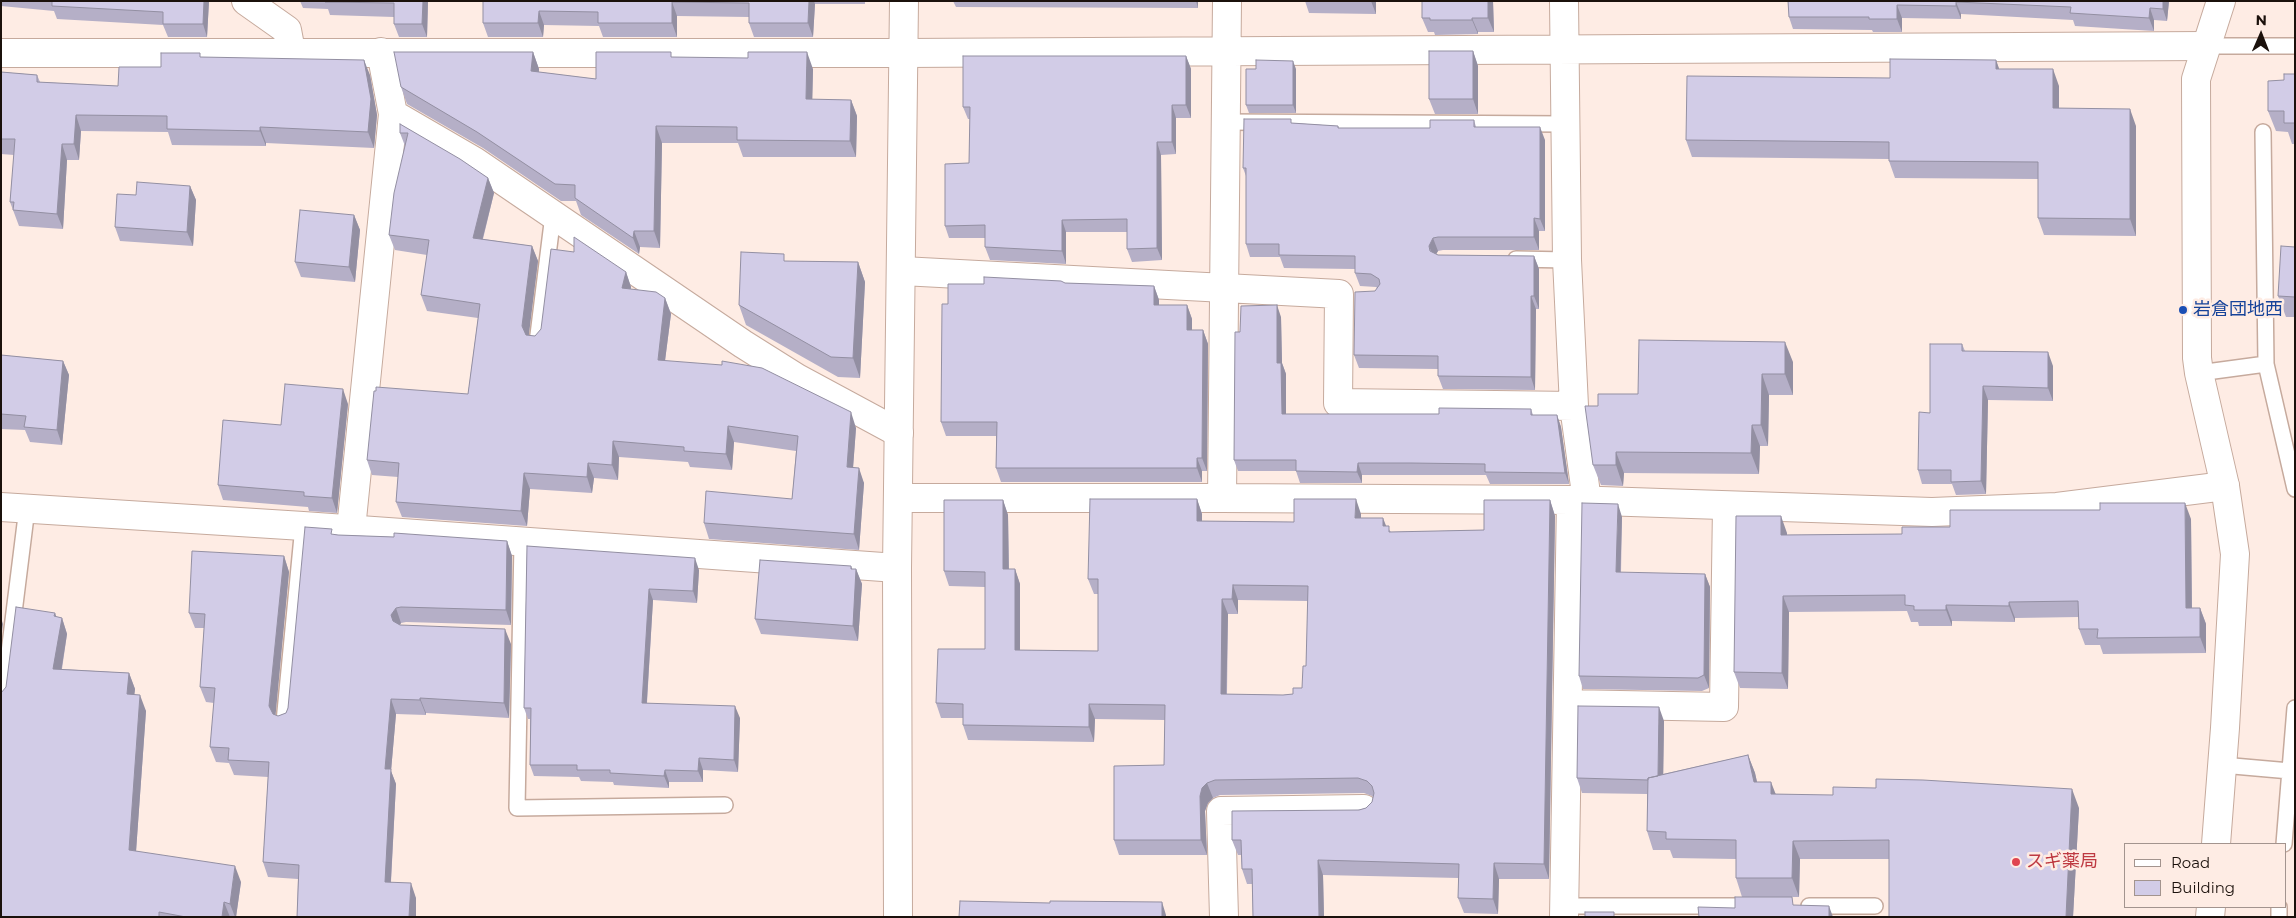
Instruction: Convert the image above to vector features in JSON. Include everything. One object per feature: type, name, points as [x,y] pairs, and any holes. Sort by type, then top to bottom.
[{"type":"street","points":[[246,1],[287,30],[291,51]]},
{"type":"street","points":[[898,917],[897,568],[904,1]]},
{"type":"street","points":[[1222,498],[1227,1]]},
{"type":"street","points":[[1564,1],[1567,260],[1579,501],[1568,704],[1564,912]]},
{"type":"street","points":[[2216,843],[2235,554],[2225,486],[2199,373],[2196,79],[2221,1]]},
{"type":"street","points":[[1,52],[904,53],[2206,46]]},
{"type":"street","points":[[351,529],[393,114],[381,52]]},
{"type":"street","points":[[393,114],[474,162],[743,344],[797,378],[899,433]]},
{"type":"street","points":[[902,271],[1348,295],[1338,403],[1574,406]]},
{"type":"street","points":[[899,498],[1579,501],[1932,512],[2057,507],[2225,486]]},
{"type":"street","points":[[1568,704],[1724,707],[1727,506]]},
{"type":"street","points":[[14,508],[351,529],[897,568]]},
{"type":"street","points":[[1224,917],[1221,811],[1364,809]]},
{"type":"lane","points":[[2206,46],[2295,46]]},
{"type":"lane","points":[[1225,122],[1565,124]]},
{"type":"lane","points":[[2262,132],[2266,364],[2295,489]]},
{"type":"lane","points":[[537,343],[552,215]]},
{"type":"lane","points":[[1500,259],[1567,260]]},
{"type":"lane","points":[[2199,373],[2266,364]]},
{"type":"lane","points":[[3,701],[14,508]]},
{"type":"lane","points":[[284,722],[303,526]]},
{"type":"lane","points":[[522,542],[517,808],[724,806]]},
{"type":"lane","points":[[501,635],[520,635]]},
{"type":"lane","points":[[2284,843],[2295,708]]},
{"type":"lane","points":[[2222,765],[2290,771]]},
{"type":"lane","points":[[1564,912],[1768,906]]},
{"type":"lane","points":[[1797,906],[1875,906]]},
{"type":"building","points":[[52,1],[204,1],[203,24],[163,24],[163,12],[52,6]]},
{"type":"building","points":[[423,1],[422,24],[394,24],[394,3],[325,2]]},
{"type":"building","points":[[483,1],[809,1],[808,23],[749,23],[749,3],[672,2],[672,23],[598,23],[598,12],[539,11],[538,23],[483,23]]},
{"type":"building","points":[[1422,1],[1488,1],[1488,18],[1430,20],[1430,18],[1422,18]]},
{"type":"building","points":[[1788,1],[2163,1],[2163,9],[2150,8],[2149,18],[2070,13],[2071,7],[1956,2],[1956,6],[1897,5],[1897,19],[1869,19],[1869,17],[1789,17]]},
{"type":"building","points":[[1429,51],[1473,51],[1473,99],[1429,99]]},
{"type":"building","points":[[394,52],[533,52],[531,71],[596,79],[596,52],[671,52],[671,57],[748,58],[748,52],[807,52],[806,99],[851,100],[850,141],[737,140],[737,127],[656,126],[654,231],[634,231],[633,238],[575,198],[575,185],[555,184],[477,132],[401,87]]},
{"type":"building","points":[[161,53],[200,53],[200,57],[364,60],[371,99],[368,132],[260,127],[260,131],[167,129],[167,116],[76,115],[74,144],[62,144],[57,214],[13,210],[14,202],[10,202],[15,139],[1,139],[1,72],[37,75],[37,82],[118,86],[119,67],[161,67]]},
{"type":"building","points":[[963,56],[1186,56],[1186,105],[1172,105],[1172,142],[1157,142],[1157,248],[1127,249],[1127,219],[1062,220],[1062,251],[985,247],[985,225],[945,226],[945,164],[969,163],[970,107],[963,107]]},
{"type":"building","points":[[1890,59],[1996,60],[1996,69],[2053,69],[2053,108],[2130,109],[2130,219],[2038,218],[2038,162],[1889,161],[1889,142],[1686,140],[1687,76],[1890,78]]},
{"type":"building","points":[[1256,60],[1293,61],[1293,105],[1246,105],[1246,69],[1256,69]]},
{"type":"building","points":[[2284,74],[2295,74],[2295,123],[2284,123],[2284,111],[2268,111],[2268,81],[2284,80]]},
{"type":"building","points":[[1244,119],[1291,119],[1291,123],[1338,126],[1338,128],[1430,128],[1430,120],[1474,120],[1474,127],[1540,127],[1540,219],[1534,218],[1534,237],[1438,237],[1433,238],[1429,246],[1430,251],[1438,255],[1534,256],[1534,296],[1531,296],[1531,377],[1438,376],[1438,356],[1354,355],[1355,292],[1375,291],[1380,284],[1379,279],[1371,274],[1355,273],[1355,256],[1279,255],[1279,244],[1246,244],[1246,168],[1243,168]]},
{"type":"building","points":[[400,124],[460,159],[488,178],[473,238],[532,246],[522,326],[526,335],[535,336],[541,329],[551,249],[574,252],[574,237],[626,272],[622,288],[656,292],[665,298],[658,360],[722,365],[722,361],[762,368],[851,412],[847,467],[859,468],[854,534],[704,523],[706,491],[792,499],[798,436],[728,426],[726,454],[684,451],[684,447],[613,441],[612,465],[588,463],[587,477],[524,473],[521,511],[396,502],[399,463],[367,460],[374,391],[376,391],[376,387],[468,394],[480,304],[421,295],[429,240],[389,235],[394,193],[408,133],[400,133]]},
{"type":"building","points":[[137,182],[190,186],[187,232],[115,227],[117,194],[136,195]]},
{"type":"building","points":[[300,210],[354,215],[349,267],[295,262]]},
{"type":"building","points":[[2281,246],[2295,247],[2295,297],[2278,296]]},
{"type":"building","points":[[741,252],[784,254],[784,261],[858,262],[853,358],[831,357],[739,305]]},
{"type":"building","points":[[984,277],[1061,281],[1065,283],[1154,286],[1154,305],[1187,305],[1187,330],[1203,330],[1202,458],[1197,458],[1197,468],[996,468],[997,422],[941,422],[942,304],[948,304],[948,284],[984,284]]},
{"type":"building","points":[[1277,305],[1277,363],[1281,363],[1282,414],[1439,414],[1439,408],[1531,409],[1531,415],[1557,415],[1565,473],[1485,472],[1485,464],[1411,463],[1358,463],[1357,472],[1296,471],[1296,460],[1234,460],[1235,332],[1240,332],[1241,306]]},
{"type":"building","points":[[1639,340],[1785,342],[1785,374],[1762,374],[1761,425],[1752,425],[1751,453],[1616,452],[1616,465],[1593,465],[1585,406],[1598,406],[1598,394],[1638,394]]},
{"type":"building","points":[[1930,344],[1962,344],[1962,351],[2048,352],[2048,388],[1983,386],[1981,481],[1951,482],[1951,470],[1918,470],[1919,412],[1930,413]]},
{"type":"building","points":[[1,355],[63,361],[57,430],[24,427],[26,416],[1,414]]},
{"type":"building","points":[[285,384],[343,389],[332,498],[304,496],[304,492],[218,485],[223,420],[281,425]]},
{"type":"building","points":[[1090,499],[1197,499],[1197,521],[1294,522],[1294,499],[1356,499],[1355,518],[1383,518],[1383,526],[1389,526],[1389,532],[1484,530],[1484,500],[1550,500],[1544,864],[1494,863],[1493,899],[1458,898],[1459,864],[1318,860],[1319,917],[1253,917],[1252,869],[1242,869],[1241,840],[1232,840],[1232,811],[1359,810],[1366,808],[1372,802],[1374,793],[1372,786],[1367,781],[1358,778],[1215,780],[1207,783],[1202,788],[1200,796],[1201,840],[1114,840],[1114,766],[1164,765],[1165,705],[1089,704],[1089,727],[963,725],[963,704],[936,703],[938,649],[985,649],[985,572],[944,571],[944,500],[1003,500],[1003,569],[1015,569],[1015,650],[1098,651],[1098,579],[1088,579]],"holes":[[[1233,585],[1308,586],[1306,666],[1303,666],[1302,688],[1293,688],[1293,694],[1283,695],[1221,694],[1222,599],[1232,599]]]},
{"type":"building","points":[[1582,503],[1618,504],[1616,572],[1705,574],[1704,675],[1698,678],[1579,676]]},
{"type":"building","points":[[2100,503],[2185,503],[2186,608],[2200,608],[2200,637],[2097,638],[2098,629],[2079,629],[2078,601],[2009,602],[2009,606],[1946,605],[1946,610],[1914,610],[1914,606],[1905,605],[1905,595],[1783,596],[1782,673],[1734,672],[1736,516],[1781,516],[1781,535],[1902,534],[1902,527],[1950,527],[1950,510],[2100,510]]},
{"type":"building","points":[[305,527],[332,529],[331,534],[338,535],[394,537],[394,533],[507,541],[506,610],[401,607],[396,608],[391,615],[393,621],[400,625],[505,629],[504,703],[420,698],[420,700],[391,699],[385,769],[391,769],[385,882],[411,883],[409,917],[297,917],[299,865],[263,862],[269,762],[228,760],[229,748],[210,747],[215,688],[200,687],[205,614],[189,613],[192,551],[284,556],[269,706],[273,714],[278,716],[286,713],[288,708]]},
{"type":"building","points":[[527,546],[695,558],[693,591],[649,589],[642,703],[735,706],[734,760],[699,758],[698,771],[665,770],[664,776],[610,773],[610,770],[577,770],[577,765],[530,765],[531,708],[524,708]]},
{"type":"building","points":[[760,560],[851,566],[851,569],[856,569],[853,626],[755,619]]},
{"type":"building","points":[[16,607],[55,613],[54,616],[62,618],[53,669],[129,673],[127,694],[140,695],[129,850],[235,866],[230,904],[224,902],[222,917],[186,917],[159,912],[159,917],[1,917],[1,693],[6,687]]},
{"type":"building","points":[[1578,706],[1659,707],[1658,776],[1648,778],[1648,780],[1577,778]]},
{"type":"building","points":[[1748,755],[1754,782],[1771,782],[1771,794],[1833,795],[1833,787],[1876,788],[1876,779],[2072,789],[2066,917],[1889,917],[1889,840],[1793,841],[1792,878],[1736,878],[1736,840],[1666,839],[1666,832],[1647,831],[1648,778]]},
{"type":"building","points":[[1735,897],[1792,897],[1793,905],[1829,906],[1829,917],[1699,917],[1698,907],[1735,908]]},
{"type":"building","points":[[960,901],[1050,903],[1050,901],[1162,902],[1162,917],[959,917]]},
{"type":"building","points":[[1585,912],[1614,912],[1614,917],[1585,917]]},
{"type":"place","name":"岩倉団地西","points":[[2183,310]]},
{"type":"place","name":"スギ薬局","points":[[2016,862]]}]
